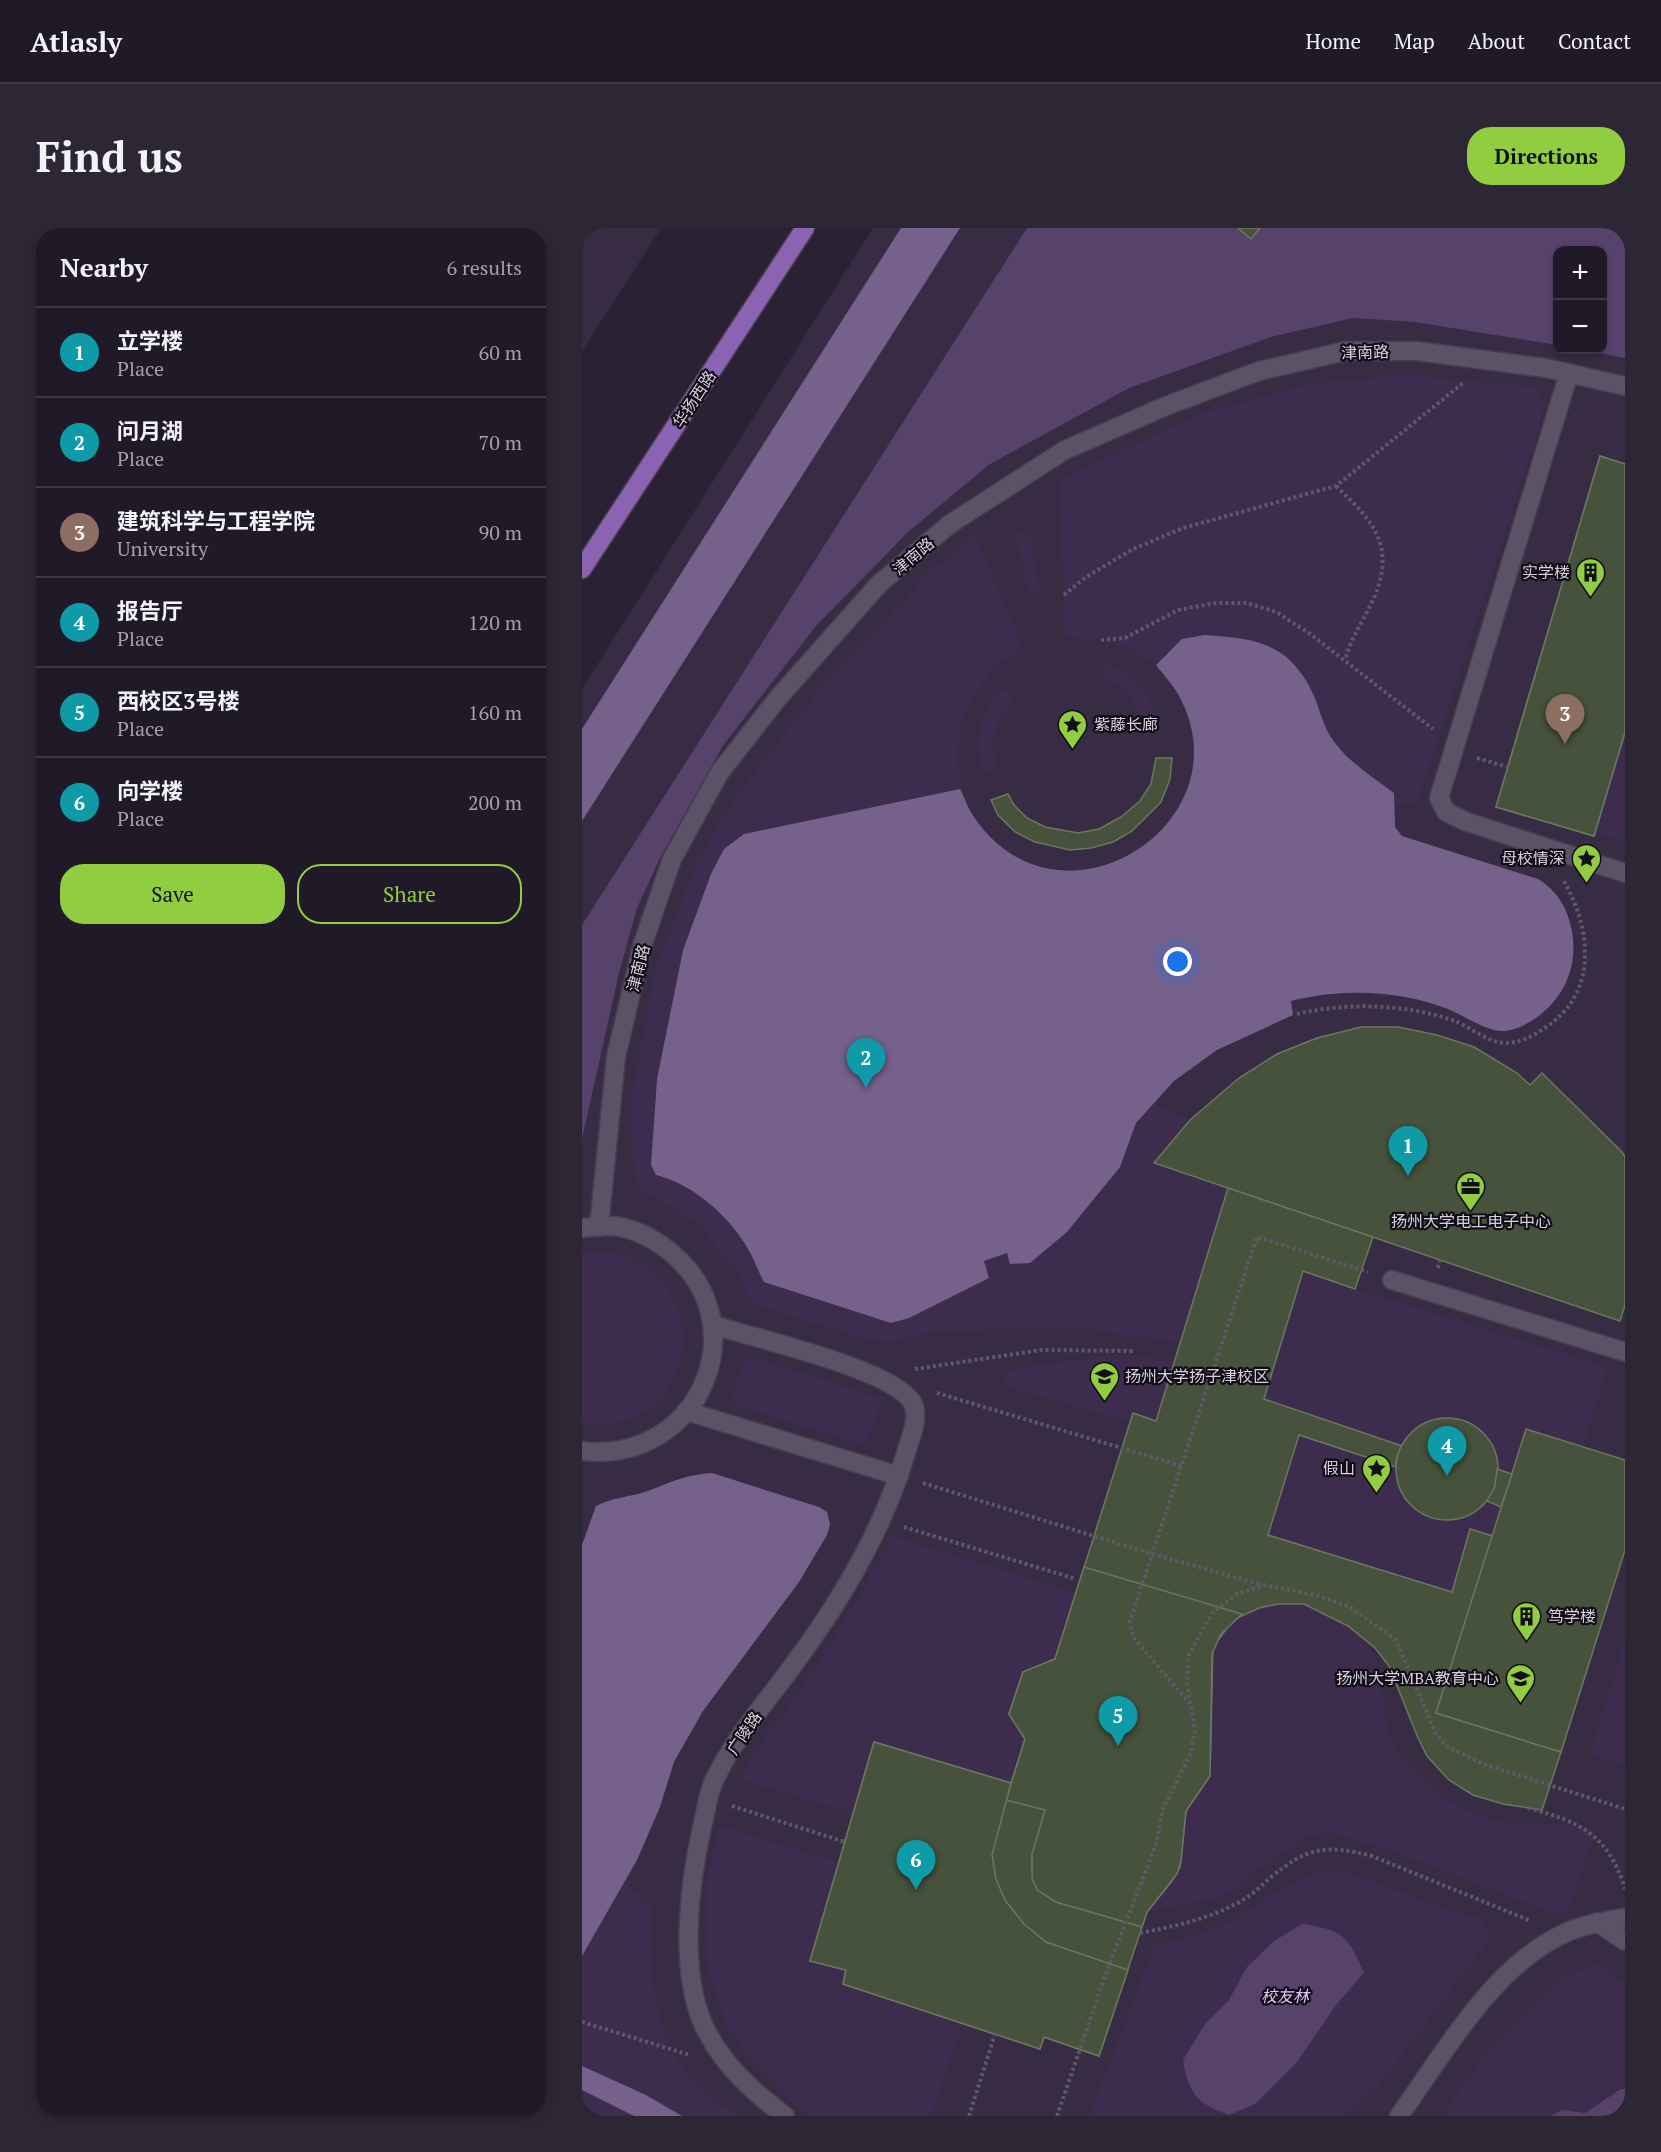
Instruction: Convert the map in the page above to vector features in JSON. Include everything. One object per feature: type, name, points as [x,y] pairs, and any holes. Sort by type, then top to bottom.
[{"type":"main road","name":"华扬西路","points":[[582,569],[805,228]]},
{"type":"lane","name":"津南路","points":[[582,1451],[605,1454],[641,1446],[673,1426],[697,1398],[711,1363],[713,1325],[702,1290],[681,1260],[651,1238],[615,1226],[591,1227],[616,1057],[642,946],[672,859],[720,772],[778,698],[879,584],[950,524],[1065,450],[1166,406],[1259,371],[1345,351],[1417,351],[1569,373],[1625,386]]},
{"type":"lane","points":[[1569,373],[1439,798],[1446,812],[1467,822],[1625,873]]},
{"type":"lane","points":[[1392,1280],[1625,1352]]},
{"type":"lane","points":[[713,1325],[870,1373]]},
{"type":"lane","name":"广陵路","points":[[785,2116],[728,2066],[707,2033],[690,1978],[690,1905],[697,1848],[712,1784],[737,1739],[832,1610],[853,1576],[899,1476],[914,1426],[914,1404],[903,1392],[870,1373]]},
{"type":"lane","points":[[686,1411],[899,1476]]},
{"type":"lane","points":[[1399,2116],[1488,1996],[1527,1958],[1563,1934],[1597,1922],[1625,1918]]},
{"type":"lane","points":[[1597,1922],[1625,1941]]},
{"type":"path","points":[[1064,595],[1086,577],[1133,549],[1183,528],[1336,486],[1453,393],[1488,360]]},
{"type":"path","points":[[1336,486],[1362,511],[1379,535],[1384,553],[1384,569],[1374,599],[1351,639],[1345,660]]},
{"type":"path","points":[[1101,639],[1125,638],[1178,610],[1216,603],[1247,603],[1276,612],[1345,660],[1455,745],[1477,759],[1508,767]]},
{"type":"path","points":[[1298,1014],[1336,1008],[1396,1008],[1455,1021],[1499,1043],[1530,1038],[1552,1023],[1577,992],[1586,963],[1587,949],[1579,911],[1545,846]]},
{"type":"path","points":[[1192,1706],[1131,1632],[1131,1621],[1257,1237],[1392,1280]]},
{"type":"path","points":[[870,1373],[898,1372],[1041,1350],[1135,1351]]},
{"type":"path","points":[[1005,1413],[1182,1466]]},
{"type":"path","points":[[899,1476],[1152,1554],[1338,1602],[1391,1635],[1402,1648],[1436,1734],[1456,1753],[1483,1764],[1625,1809]]},
{"type":"path","points":[[880,1520],[1076,1579]]},
{"type":"path","points":[[1057,2116],[1101,1987],[1155,1847],[1163,1809],[1191,1753],[1195,1730],[1187,1683],[1187,1663],[1201,1629],[1213,1612],[1227,1601],[1265,1585]]},
{"type":"path","points":[[709,1798],[845,1842]]},
{"type":"path","points":[[1528,1808],[1569,1820],[1588,1831],[1610,1856],[1625,1889]]},
{"type":"path","points":[[1140,1933],[1213,1916],[1244,1900],[1305,1852],[1350,1850],[1372,1856],[1563,1934]]},
{"type":"path","points":[[582,2022],[728,2066]]},
{"type":"path","points":[[969,2116],[995,2034]]},
{"type":"shaded area","points":[[582,228],[661,228],[582,351]]},
{"type":"shaded area","name":"扬州大学扬子津校区","points":[[873,228],[1625,228],[1625,2116],[582,2116],[582,689]]},
{"type":"shaded area","points":[[901,228],[960,228],[582,821],[582,729]]},
{"type":"shaded area","points":[[1205,635],[1241,638],[1256,642],[1270,647],[1295,665],[1314,696],[1327,730],[1335,743],[1358,766],[1394,793],[1395,827],[1402,836],[1545,883],[1556,894],[1568,915],[1572,931],[1571,968],[1562,990],[1546,1010],[1536,1018],[1525,1025],[1507,1031],[1482,1026],[1448,1009],[1429,1003],[1390,995],[1330,994],[1291,1001],[1293,1015],[1217,1050],[1174,1081],[1136,1123],[1120,1167],[1067,1232],[1030,1263],[1010,1264],[1007,1253],[984,1261],[989,1278],[909,1318],[891,1323],[764,1282],[748,1249],[720,1213],[683,1186],[656,1175],[651,1165],[657,1079],[683,950],[711,874],[724,849],[744,834],[960,789],[974,817],[1010,853],[1052,869],[1095,868],[1135,851],[1168,823],[1189,785],[1193,741],[1178,694],[1156,665],[1182,639]]},
{"type":"shaded area","points":[[712,1473],[819,1507],[827,1512],[830,1524],[827,1535],[799,1582],[703,1711],[674,1762],[660,1807],[637,1860],[582,1956],[582,1545],[596,1506],[686,1477]]},
{"type":"shaded area","points":[[582,2066],[646,2095],[682,2116],[634,2116],[582,2090]]},
{"type":"green space","points":[[1027,228],[1625,228],[1625,358],[1604,354],[1607,354],[1607,246],[1553,246],[1553,344],[1415,322],[1353,318],[1271,337],[1129,388],[990,464],[908,532],[816,626],[724,744],[661,856],[637,908],[618,977],[582,1139],[582,925]]},
{"type":"green space","points":[[1406,375],[1536,387],[1543,400],[1540,425],[1417,803],[1396,804],[1394,793],[1343,752],[1329,734],[1300,668],[1276,650],[1246,638],[1169,649],[1156,665],[1127,646],[1101,640],[1065,637],[1059,481],[1196,415],[1308,384]]},
{"type":"green space","points":[[1029,531],[1040,590],[1028,593],[1016,534]]},
{"type":"green space","points":[[975,535],[1022,645],[988,677],[967,707],[959,742],[960,789],[744,834],[724,849],[711,874],[683,950],[657,1079],[656,1175],[689,1188],[717,1210],[740,1238],[757,1268],[989,1277],[983,1261],[1007,1253],[1030,1263],[1067,1232],[1120,1167],[1136,1123],[1154,1104],[1190,1120],[1154,1163],[1228,1188],[1181,1343],[1071,1327],[931,1332],[896,1341],[875,1341],[780,1313],[754,1303],[745,1291],[739,1274],[697,1222],[644,1192],[635,1181],[630,1104],[656,968],[698,858],[740,791],[820,689],[929,573]]},
{"type":"green space","points":[[1107,663],[1129,676],[1144,690],[1153,707],[1160,732],[1145,736],[1140,715],[1127,693],[1101,676]]},
{"type":"green space","points":[[1003,689],[1015,698],[1002,716],[995,732],[994,749],[997,771],[982,773],[979,748],[980,728],[988,709]]},
{"type":"green space","points":[[1625,732],[1625,839],[1594,836]]},
{"type":"green space","points":[[589,1253],[622,1255],[653,1273],[672,1297],[682,1323],[682,1350],[675,1376],[660,1398],[639,1415],[613,1423],[582,1422],[582,1255]]},
{"type":"green space","points":[[1303,1271],[1608,1367],[1583,1447],[1493,1536],[1470,1530],[1452,1592],[1268,1535],[1306,1414],[1264,1399]]},
{"type":"green space","points":[[1117,1355],[1145,1356],[1175,1362],[1156,1421],[1133,1413],[1130,1422],[1008,1387],[1004,1381],[1007,1373],[1018,1368]]},
{"type":"green space","points":[[750,1358],[878,1397],[878,1414],[868,1437],[864,1442],[856,1443],[735,1405],[732,1399],[738,1376]]},
{"type":"green space","points":[[892,1536],[1076,1593],[1055,1659],[1023,1672],[1009,1714],[1025,1739],[1011,1783],[875,1742],[854,1813],[738,1779],[823,1655]]},
{"type":"green space","points":[[1278,1604],[1294,1605],[1325,1613],[1339,1619],[1364,1639],[1378,1667],[1384,1714],[1393,1743],[1406,1764],[1444,1798],[1480,1816],[1496,1820],[1596,1827],[1568,1912],[1550,1912],[1384,1848],[1330,1833],[1303,1838],[1222,1897],[1147,1912],[1177,1874],[1181,1861],[1186,1811],[1210,1776],[1212,1654],[1221,1634],[1233,1620],[1259,1608]]},
{"type":"green space","points":[[1625,1642],[1625,1766],[1589,1755]]},
{"type":"green space","points":[[720,1826],[839,1862],[810,1960],[846,1970],[843,1984],[963,2023],[931,2116],[812,2116],[784,2096],[755,2065],[727,2025],[707,1965],[706,1881]]},
{"type":"green space","points":[[1343,1870],[1451,1911],[1481,1918],[1487,1928],[1487,1943],[1376,2088],[1346,2116],[1089,2116],[1155,1945],[1181,1940],[1228,1923],[1286,1886],[1314,1872]]},
{"type":"green space","points":[[625,1882],[650,1905],[653,1982],[664,2030],[674,2053],[688,2074],[706,2094],[741,2116],[582,2116],[582,1956]]},
{"type":"green space","name":"校友林","points":[[1302,1924],[1327,1929],[1342,1936],[1353,1950],[1364,1973],[1336,2005],[1297,2062],[1255,2104],[1229,2115],[1218,2111],[1196,2096],[1188,2082],[1183,2060],[1205,2024],[1229,2000],[1247,1967],[1274,1941]]},
{"type":"green space","points":[[1595,1963],[1625,1984],[1625,2116],[1442,2116],[1489,2048],[1558,1980]]},
{"type":"green space","points":[[1621,2089],[1625,2089],[1625,2116],[1550,2116],[1562,2110],[1585,2113]]},
{"type":"building","points":[[1238,228],[1260,228],[1251,239]]},
{"type":"building","name":"实学楼","points":[[1600,456],[1625,464],[1625,732],[1594,836],[1496,807]]},
{"type":"building","name":"实学楼","points":[[1600,456],[1625,464],[1625,732],[1594,836],[1496,807]]},
{"type":"building","points":[[1156,758],[1172,758],[1170,779],[1161,802],[1132,831],[1113,842],[1091,848],[1070,850],[1035,842],[1015,832],[998,815],[991,800],[1008,794],[1014,805],[1027,818],[1045,827],[1078,833],[1099,829],[1121,817],[1140,801],[1151,784]]},
{"type":"building","points":[[1361,1027],[1398,1027],[1437,1035],[1474,1047],[1517,1073],[1530,1085],[1542,1073],[1622,1152],[1625,1157],[1625,1305],[1620,1321],[1154,1163],[1190,1120],[1239,1078],[1277,1054],[1317,1038]]},
{"type":"building","points":[[1228,1188],[1373,1237],[1355,1289],[1303,1271],[1264,1399],[1402,1446],[1396,1459],[1396,1467],[1299,1435],[1268,1535],[1452,1592],[1470,1529],[1493,1536],[1436,1713],[1561,1752],[1542,1810],[1503,1804],[1473,1795],[1449,1780],[1427,1756],[1389,1666],[1375,1648],[1348,1626],[1304,1604],[1278,1604],[1259,1608],[1233,1620],[1213,1647],[1210,1776],[1186,1811],[1180,1867],[1172,1881],[1147,1912],[1099,2056],[1044,2037],[1040,2049],[843,1984],[846,1970],[810,1961],[874,1742],[1011,1783],[1025,1739],[1009,1714],[1023,1672],[1055,1659],[1133,1413],[1156,1421]]},
{"type":"building","points":[[1447,1418],[1466,1422],[1483,1433],[1494,1450],[1498,1469],[1494,1488],[1483,1505],[1466,1516],[1447,1520],[1428,1516],[1411,1505],[1400,1488],[1396,1469],[1400,1450],[1411,1433],[1428,1422]]},
{"type":"building","name":"笃学楼","points":[[1526,1429],[1625,1460],[1625,1550],[1561,1752],[1436,1713]]},
{"type":"building","points":[[1497,1469],[1512,1474],[1501,1507],[1487,1501],[1495,1486]]},
{"type":"building","points":[[1084,1567],[1242,1614],[1221,1634],[1212,1654],[1210,1776],[1186,1811],[1181,1861],[1177,1874],[1147,1912],[1142,1927],[1056,1902],[1037,1890],[1032,1878],[1032,1854],[1045,1810],[1006,1800],[1025,1739],[1009,1714],[1023,1672],[1055,1659]]},
{"type":"building","points":[[874,1742],[1011,1783],[992,1855],[996,1879],[1005,1900],[1024,1924],[1046,1942],[1128,1970],[1099,2056],[1044,2037],[1040,2049],[843,1984],[846,1970],[810,1961]]},
{"type":"place","name":"实学楼","points":[[1591,598]]},
{"type":"place","name":"建筑科学与工程学院","points":[[1565,744]]},
{"type":"place","name":"紫藤长廊","points":[[1073,750]]},
{"type":"place","name":"母校情深","points":[[1586,884]]},
{"type":"place","name":"问月湖","points":[[866,1088]]},
{"type":"place","name":"立学楼","points":[[1408,1176]]},
{"type":"place","name":"扬州大学电工电子中心","points":[[1471,1212]]},
{"type":"place","name":"扬州大学扬子津校区","points":[[1104,1402]]},
{"type":"place","name":"报告厅","points":[[1447,1476]]},
{"type":"place","name":"假山","points":[[1376,1494]]},
{"type":"place","name":"笃学楼","points":[[1527,1642]]},
{"type":"place","name":"扬州大学MBA教育中心","points":[[1520,1704]]},
{"type":"place","name":"西校区3号楼","points":[[1118,1746]]},
{"type":"place","name":"向学楼","points":[[916,1890]]}]
